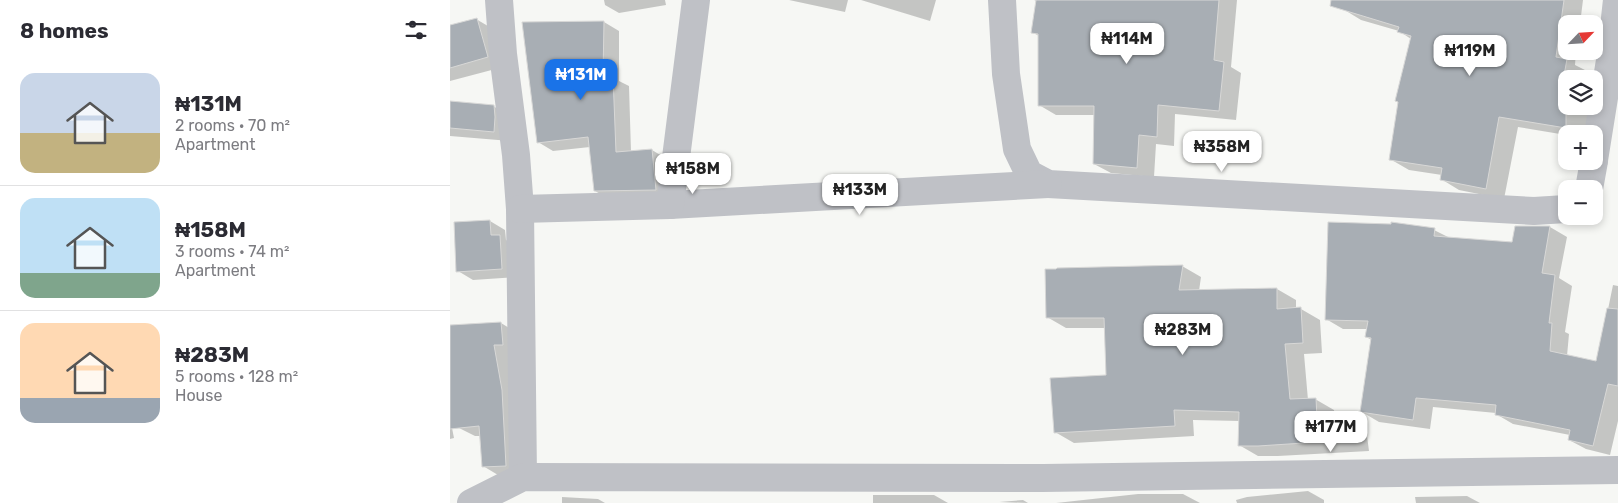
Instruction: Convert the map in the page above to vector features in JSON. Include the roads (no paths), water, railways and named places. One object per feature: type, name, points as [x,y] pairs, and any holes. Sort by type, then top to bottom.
[{"type":"street","points":[[499,0],[520,209],[523,477]]},
{"type":"street","points":[[670,205],[696,0]]},
{"type":"street","points":[[1002,0],[1006,74],[1017,148],[1029,174],[1048,184]]},
{"type":"street","points":[[1600,125],[1617,0]]},
{"type":"street","points":[[520,209],[670,205],[1048,184],[1534,211],[1558,210]]},
{"type":"street","points":[[471,503],[523,477],[1042,478],[1618,470]]},
{"type":"street","points":[[450,501],[459,503]]}]
